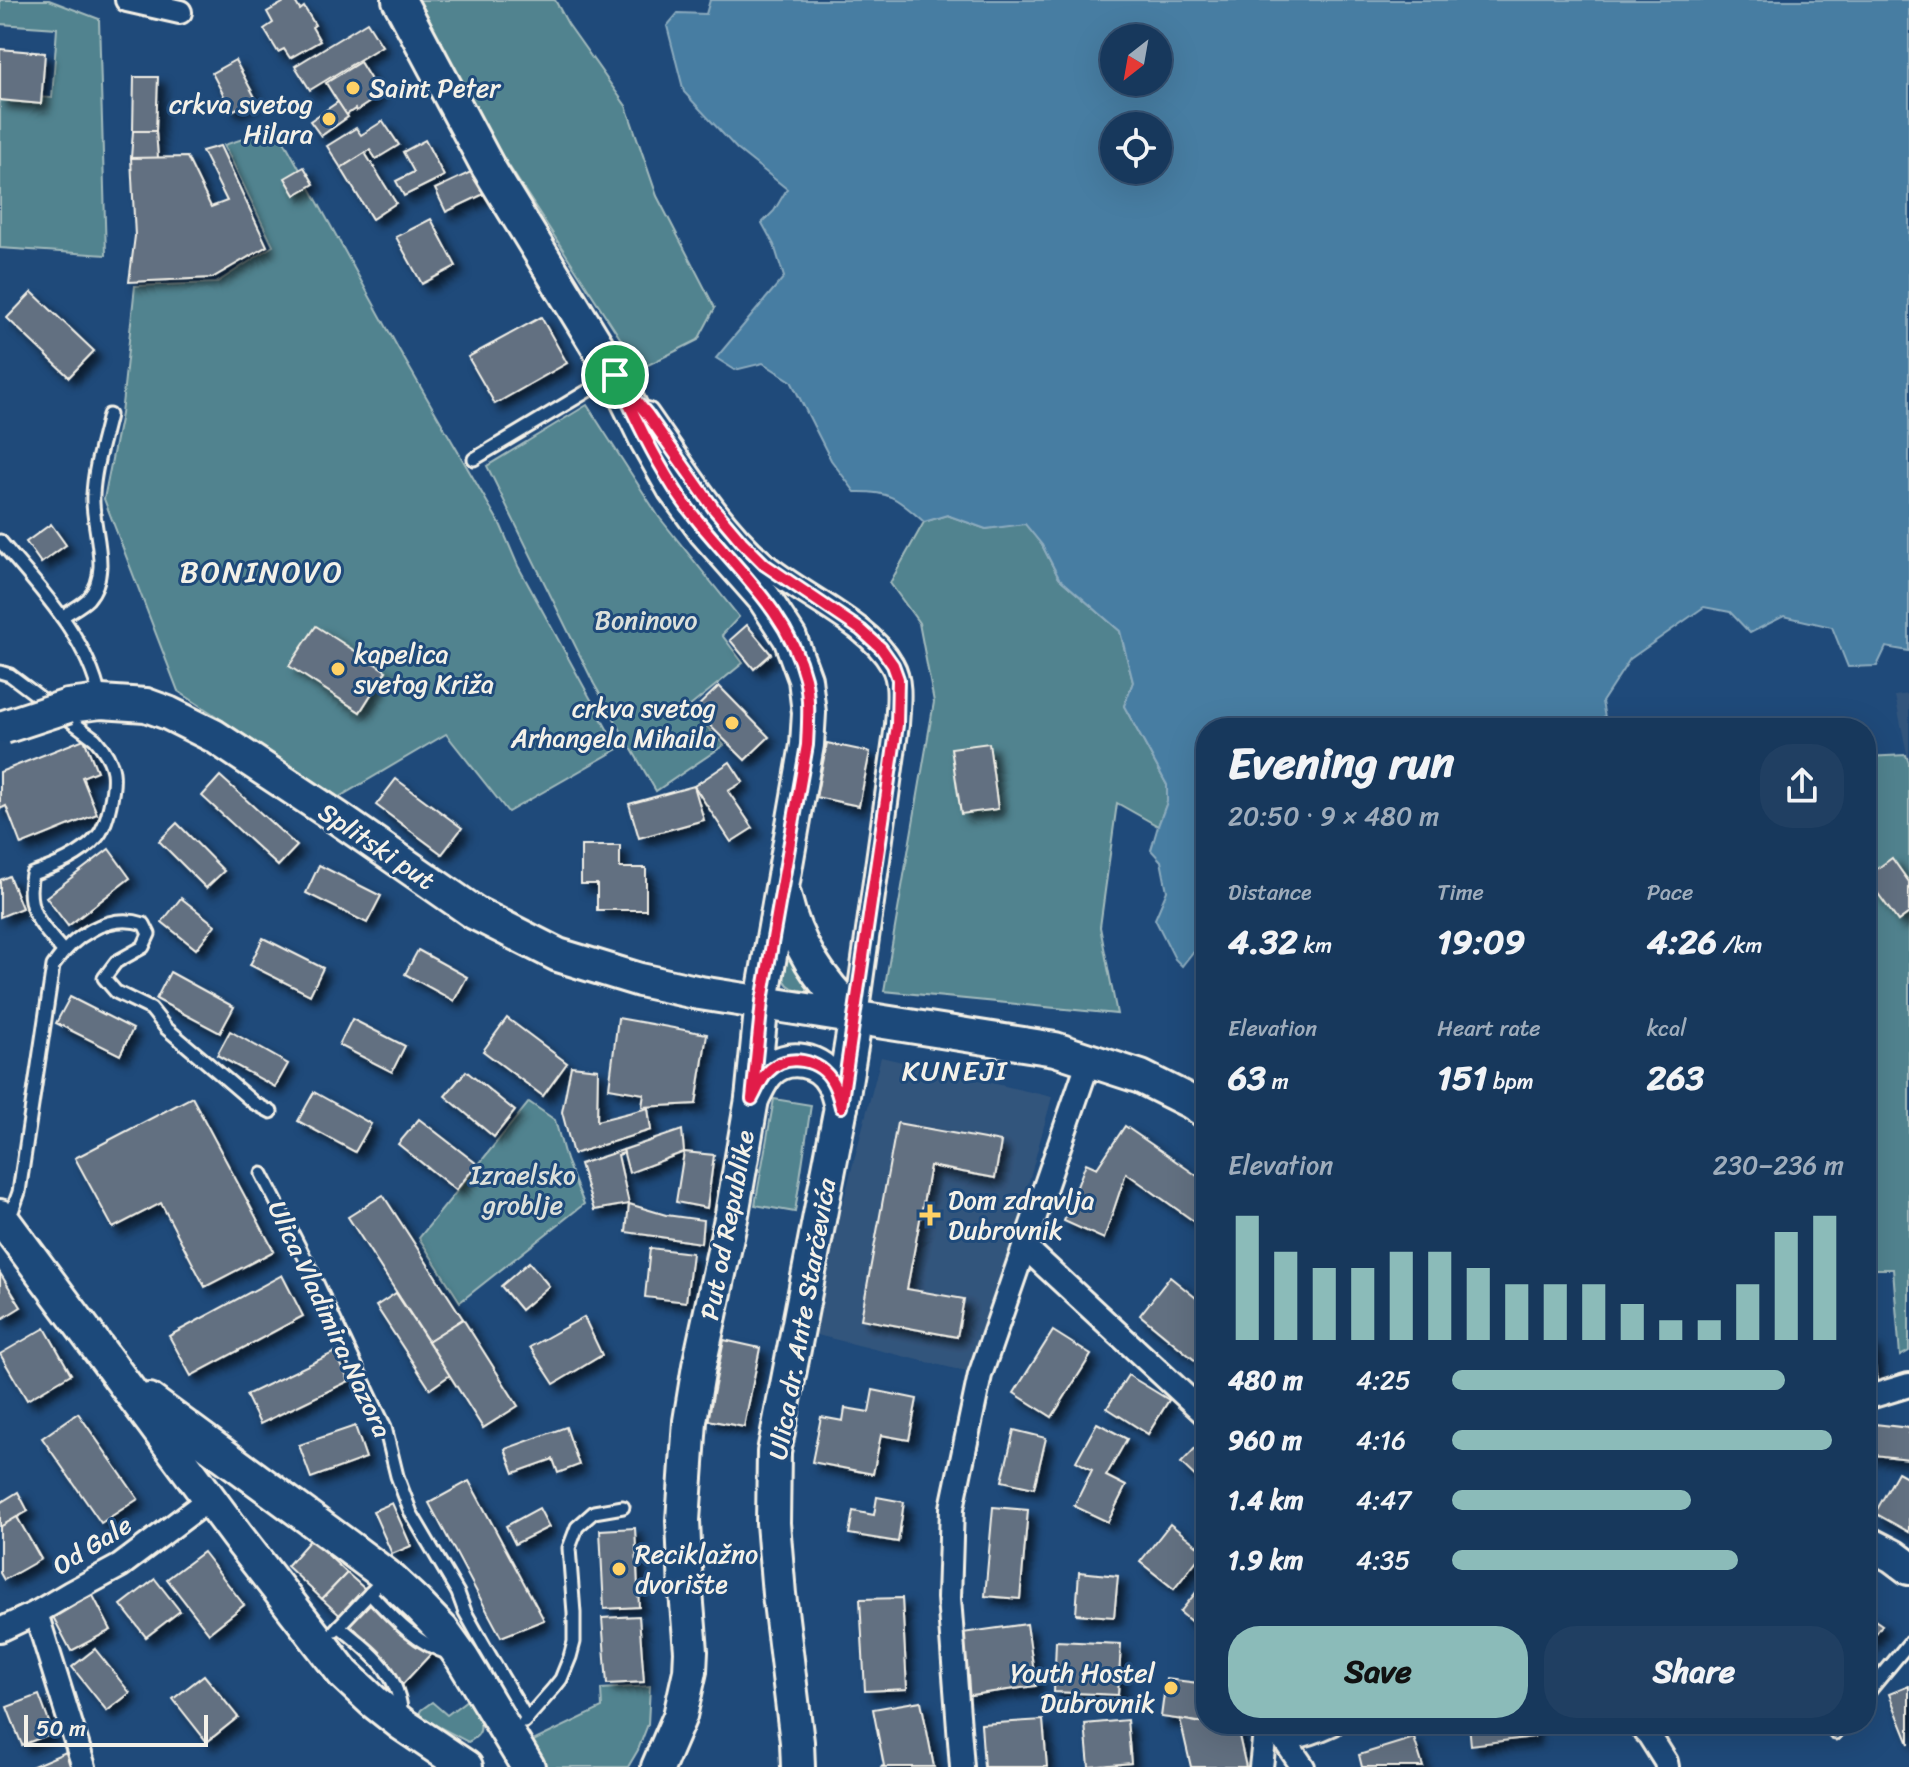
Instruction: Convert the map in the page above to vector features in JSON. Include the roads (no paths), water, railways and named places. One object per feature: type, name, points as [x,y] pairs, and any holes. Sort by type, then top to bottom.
[{"type":"main road","name":"Put od Republike","points":[[399,0],[488,167],[615,375],[674,489],[705,531],[764,598],[790,638],[805,679],[809,713],[807,745],[762,1001],[752,1099],[690,1421],[683,1520],[690,1671],[680,1716],[659,1761]]},
{"type":"main road","name":"Splitski put","points":[[0,729],[68,706],[101,702],[146,705],[214,736],[475,913],[533,944],[586,965],[700,993],[1055,1049],[1141,1077],[1196,1105]]},
{"type":"main road","points":[[782,888],[790,922],[803,950],[822,979],[856,1016]]},
{"type":"main road","name":"Ulica dr. Ante Starčevića","points":[[798,1767],[773,1523],[774,1452],[856,1016]]},
{"type":"main road","points":[[752,1099],[769,1070],[786,1060],[803,1060],[820,1066],[832,1081],[841,1107]]},
{"type":"main road","name":"Ulica Vladimira Nazora","points":[[2,1219],[209,1499],[330,1635],[344,1674],[402,1724],[459,1762]]},
{"type":"main road","name":"Ulica Vladimira Nazora","points":[[105,1360],[131,1385],[240,1468],[379,1585],[442,1630],[517,1727],[528,1767]]},
{"type":"main road","points":[[209,1499],[240,1468]]},
{"type":"main road","points":[[1876,1547],[1909,1568]]},
{"type":"main road","points":[[459,1762],[517,1727]]},
{"type":"street","points":[[127,0],[180,12]]},
{"type":"street","points":[[615,375],[742,542],[765,565],[861,630],[881,648],[893,665],[898,679],[897,725],[856,1016]]},
{"type":"street","points":[[962,1767],[949,1598],[952,1508],[980,1375],[1089,1060]]},
{"type":"street","points":[[1025,1247],[1196,1406]]},
{"type":"street","points":[[1876,1395],[1909,1385]]},
{"type":"street","name":"Od Gale","points":[[2,1624],[36,1613],[120,1566],[209,1499]]},
{"type":"street","points":[[36,1613],[84,1767]]},
{"type":"street","points":[[1261,1767],[1268,1734]]},
{"type":"street","points":[[1272,1734],[1303,1767]]},
{"type":"street","points":[[1648,1734],[1667,1767]]},
{"type":"lane","points":[[474,459],[615,375]]},
{"type":"lane","points":[[62,617],[87,600],[98,581],[100,568],[93,497],[109,415]]},
{"type":"lane","points":[[0,541],[62,617],[87,657],[101,702]]},
{"type":"lane","points":[[0,672],[10,675],[95,739],[105,751],[113,773],[110,809],[98,837],[57,865],[32,874],[28,891],[34,912],[63,951]]},
{"type":"lane","points":[[2,1219],[13,1209],[19,1192],[53,966],[63,951],[79,937],[110,922],[132,920],[144,924],[149,934],[143,947],[116,962],[104,978],[116,992],[151,1009],[166,1028],[254,1103],[271,1112]]},
{"type":"lane","name":"Ulica Vladimira Nazora","points":[[262,1174],[385,1427],[397,1476],[411,1513],[458,1593],[517,1727]]},
{"type":"lane","points":[[517,1727],[553,1689],[566,1668],[574,1642],[569,1548],[577,1527],[594,1512],[623,1507]]},
{"type":"lane","points":[[330,1635],[379,1585]]},
{"type":"lane","points":[[1876,1683],[1909,1643]]},
{"type":"place","name":"Saint Peter","points":[[353,88]]},
{"type":"place","name":"crkva svetog Hilara","points":[[329,119]]},
{"type":"place","name":"kapelica svetog Križa","points":[[338,669]]},
{"type":"place","name":"crkva svetog Arhangela Mihaila","points":[[732,723]]},
{"type":"place","name":"Dom zdravlja Dubrovnik","points":[[930,1215]]},
{"type":"place","name":"Reciklažno dvorište","points":[[619,1569]]},
{"type":"place","name":"Youth Hostel Dubrovnik","points":[[1171,1688]]},
{"type":"district","name":"BONINOVO","points":[[262,572]]},
{"type":"district","name":"KUNEJI","points":[[955,1070]]},
{"type":"park label","name":"Boninovo","points":[[646,620]]},
{"type":"park label","name":"Izraelsko groblje","points":[[523,1190]]}]
